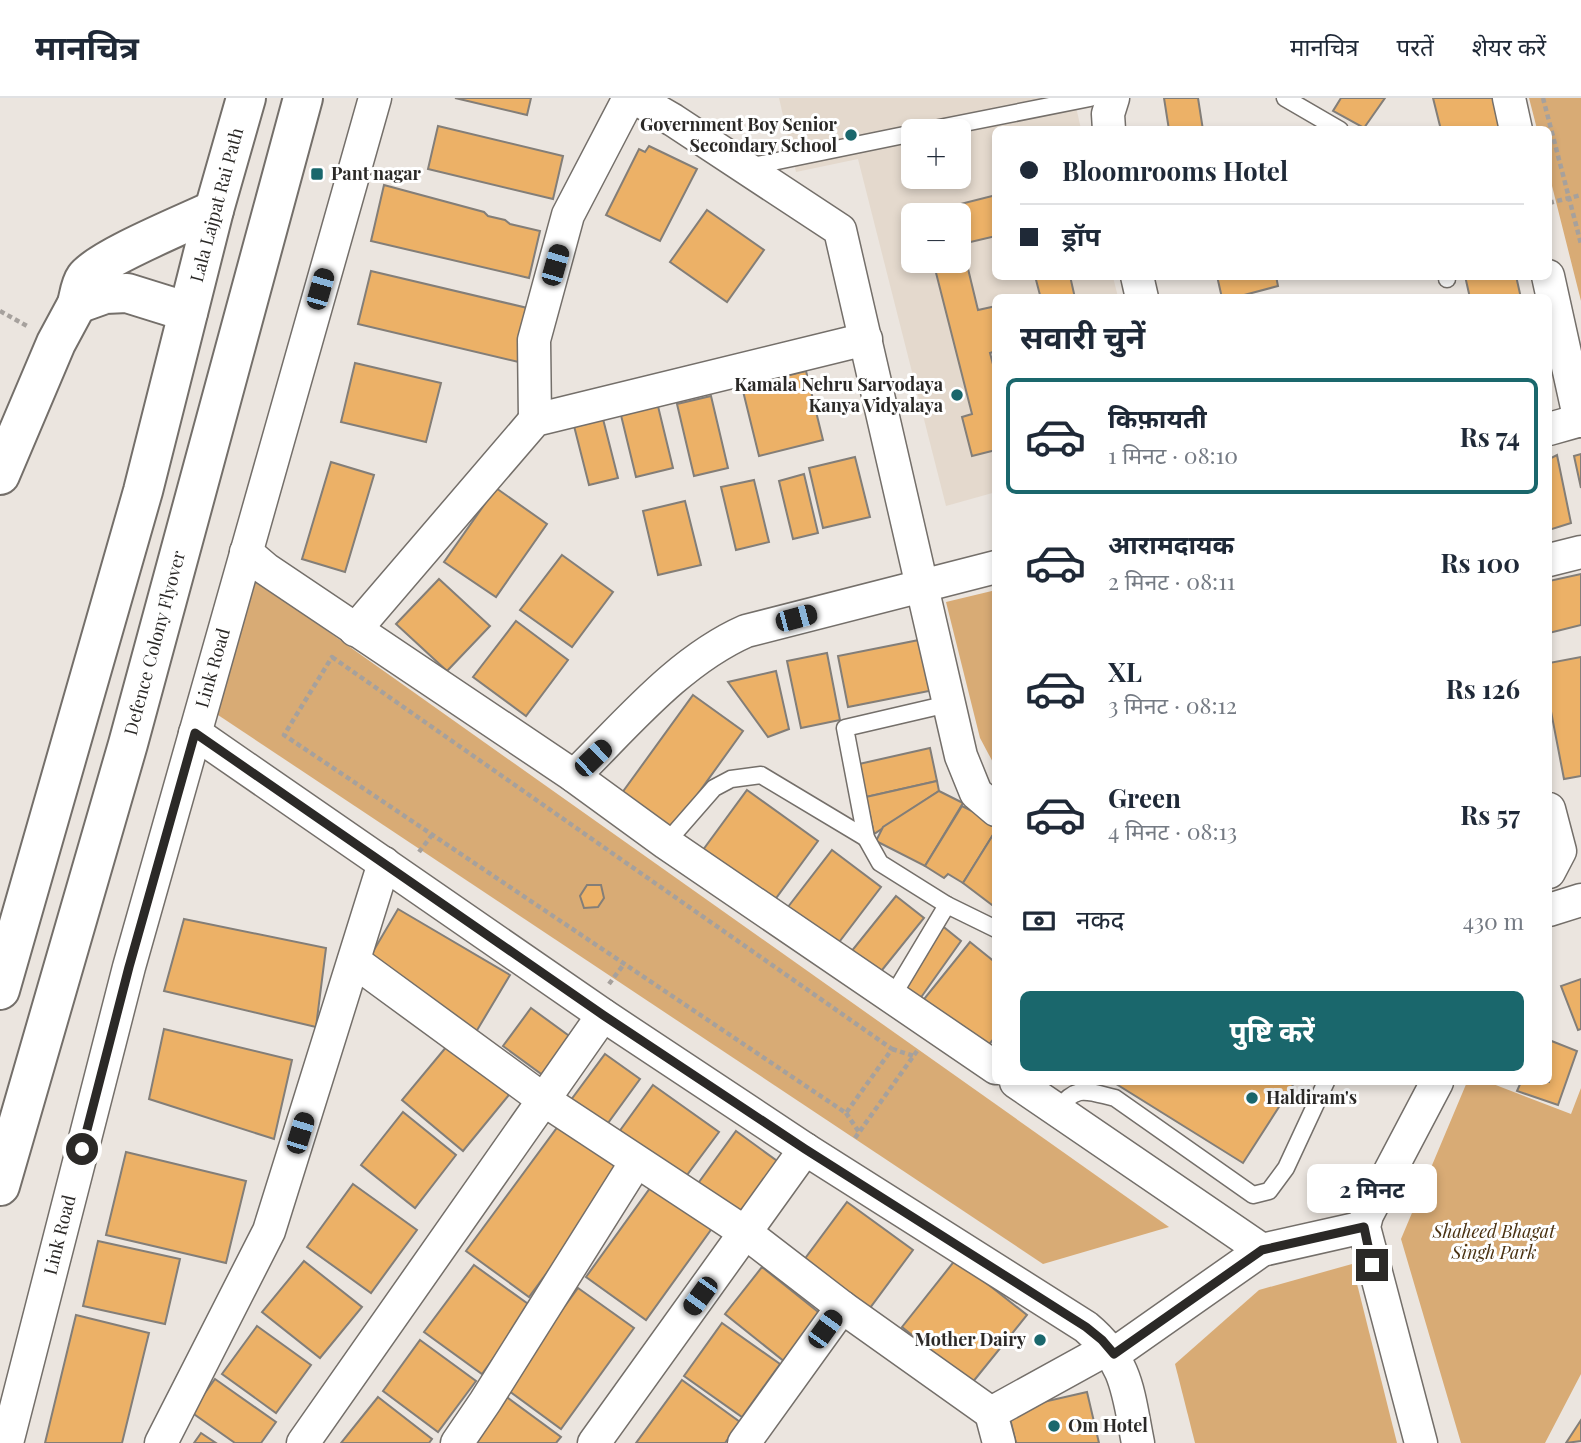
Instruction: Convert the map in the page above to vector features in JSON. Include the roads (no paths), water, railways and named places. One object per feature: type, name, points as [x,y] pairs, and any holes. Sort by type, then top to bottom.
[{"type":"main road","name":"Lala Lajpat Rai Path","points":[[188,312],[246,98]]},
{"type":"main road","name":"Defence Colony Flyover","points":[[0,1186],[128,744],[303,98]]},
{"type":"main road","points":[[0,475],[56,343],[77,304],[82,285],[92,271],[135,247],[214,210]]},
{"type":"main road","points":[[0,990],[166,406],[188,312],[127,292],[105,294],[77,304]]},
{"type":"street","name":"Link Road","points":[[7,1443],[129,967],[375,98]]},
{"type":"street","points":[[535,420],[534,340],[568,215],[629,98]]},
{"type":"street","points":[[635,98],[680,109],[745,167],[840,230],[961,756],[976,793],[992,807]]},
{"type":"street","points":[[1109,126],[1108,114],[1113,98]]},
{"type":"street","points":[[1509,98],[1515,126]]},
{"type":"street","points":[[1549,280],[1581,421],[1552,428]]},
{"type":"street","points":[[355,630],[535,420],[866,339]]},
{"type":"street","points":[[246,551],[266,569],[574,776],[666,843],[992,1065]]},
{"type":"street","points":[[1552,559],[1581,552]]},
{"type":"street","points":[[574,776],[668,683],[721,642],[746,631],[992,568]]},
{"type":"street","points":[[195,733],[603,1015],[805,1149],[1086,1327],[1111,1351],[1125,1381],[1138,1443]]},
{"type":"street","points":[[1552,823],[1560,859]]},
{"type":"street","points":[[161,1443],[269,1231],[384,863]]},
{"type":"street","points":[[1552,909],[1581,900]]},
{"type":"street","points":[[354,961],[544,1100],[746,1233],[842,1307],[991,1413],[999,1443]]},
{"type":"street","points":[[303,1443],[603,1015]]},
{"type":"street","points":[[1020,1085],[1262,1250]]},
{"type":"street","points":[[1420,1443],[1364,1227],[1367,1215],[1435,1085]]},
{"type":"street","points":[[594,1443],[805,1149]]},
{"type":"street","points":[[457,1443],[636,1162]]},
{"type":"street","points":[[991,1413],[1111,1351],[1262,1250],[1364,1227]]},
{"type":"street","points":[[744,1443],[842,1307]]},
{"type":"lane","points":[[971,122],[1090,98]]},
{"type":"lane","points":[[1285,98],[1333,126]]},
{"type":"lane","points":[[745,167],[901,136]]},
{"type":"lane","points":[[948,704],[845,728],[866,838],[880,863],[947,905],[992,927]]},
{"type":"lane","points":[[666,843],[714,788],[731,779],[761,775],[866,838]]},
{"type":"lane","points":[[892,997],[947,905]]},
{"type":"lane","points":[[1057,1110],[1068,1096],[1075,1092],[1089,1091],[1115,1098],[1253,1195],[1269,1191],[1286,1168],[1325,1085]]},
{"type":"place","name":"Government Boy Senior Secondary School","points":[[851,135]]},
{"type":"place","name":"Pant nagar","points":[[317,174]]},
{"type":"place","name":"Kamala Nehru Sarvodaya Kanya Vidyalaya","points":[[957,395]]},
{"type":"place","name":"Haldiram's","points":[[1252,1098]]},
{"type":"place","name":"Mother Dairy","points":[[1040,1340]]},
{"type":"place","name":"Om Hotel","points":[[1054,1426]]},
{"type":"park label","name":"Shaheed Bhagat Singh Park","points":[[1494,1242]]}]
